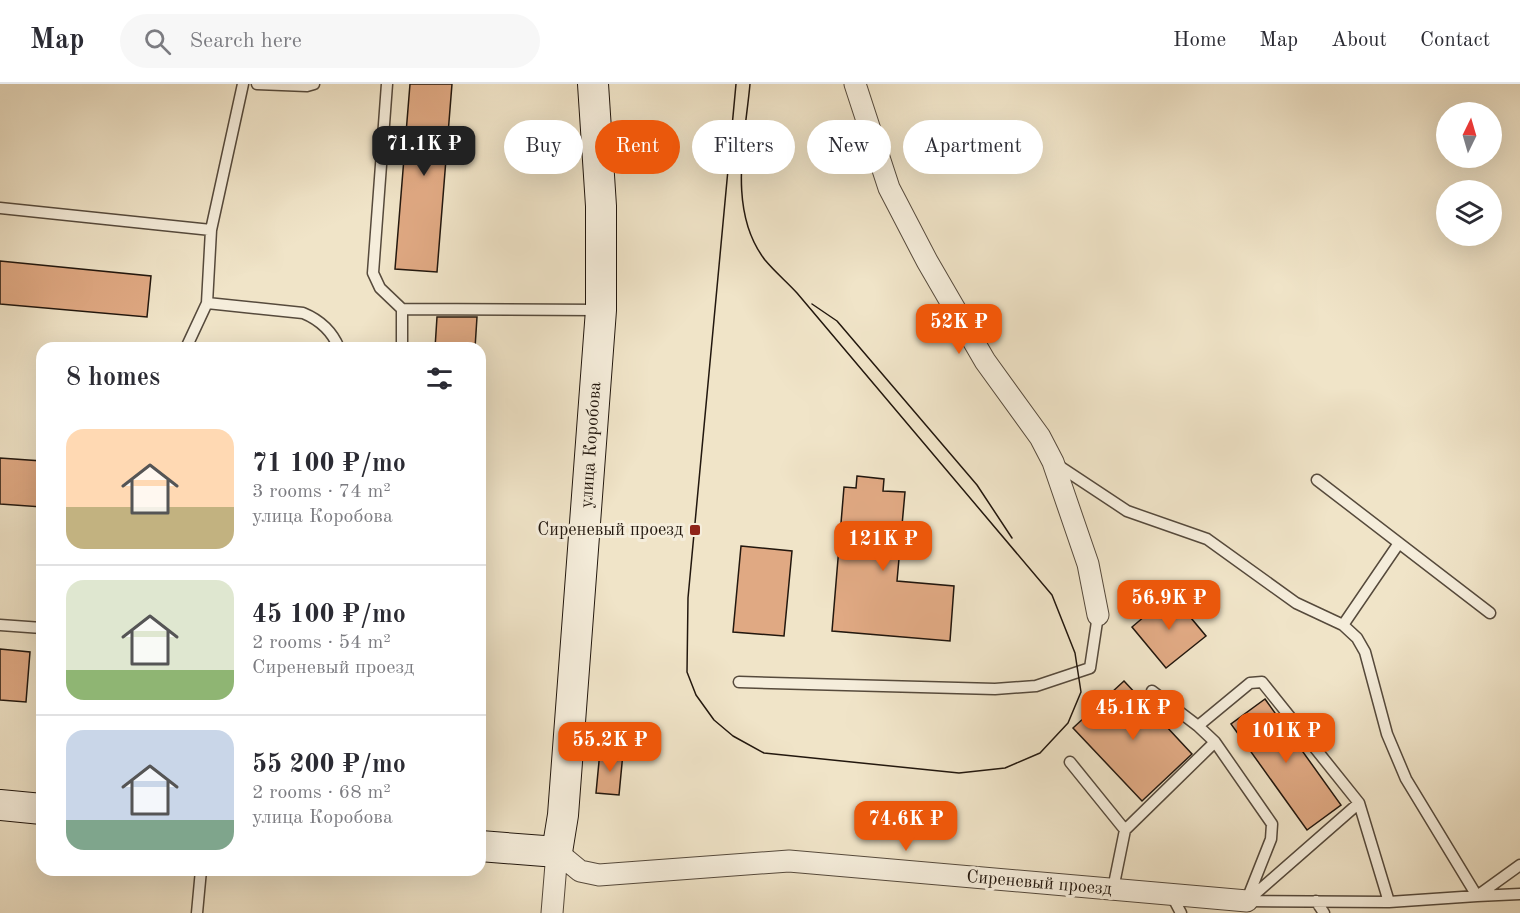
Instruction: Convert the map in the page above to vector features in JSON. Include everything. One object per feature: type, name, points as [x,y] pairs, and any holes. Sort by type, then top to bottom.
[{"type":"street","name":"улица Коробова","points":[[552,913],[557,852],[563,815],[601,310],[601,206],[593,84]]},
{"type":"street","points":[[855,84],[889,188],[927,261],[985,361],[1040,437],[1053,462],[1088,564],[1098,615]]},
{"type":"street","points":[[0,805],[36,808]]},
{"type":"street","points":[[486,846],[557,852]]},
{"type":"street","name":"Сиреневый проезд","points":[[557,852],[580,871],[599,875],[789,861],[1247,900]]},
{"type":"lane","points":[[189,342],[207,303],[211,230],[243,84]]},
{"type":"lane","points":[[257,84],[283,86],[315,84]]},
{"type":"lane","points":[[387,84],[373,273],[380,288],[402,309],[601,310]]},
{"type":"lane","points":[[0,208],[211,230]]},
{"type":"lane","points":[[207,303],[303,313],[324,325],[336,342]]},
{"type":"lane","points":[[402,309],[402,342]]},
{"type":"lane","points":[[1053,462],[1127,511],[1207,539],[1296,603],[1343,625],[1357,638],[1365,652],[1387,734],[1406,779],[1477,896]]},
{"type":"lane","points":[[1317,480],[1490,613]]},
{"type":"lane","points":[[1343,625],[1399,543]]},
{"type":"lane","points":[[739,682],[995,689],[1036,686],[1090,668],[1098,615]]},
{"type":"lane","points":[[0,625],[36,628]]},
{"type":"lane","points":[[1198,726],[1250,683],[1262,682],[1359,803],[1389,902]]},
{"type":"lane","points":[[1152,691],[1215,742],[1272,824],[1271,839],[1247,900]]},
{"type":"lane","points":[[1113,889],[1125,830],[1215,742]]},
{"type":"lane","points":[[1070,762],[1125,830]]},
{"type":"lane","points":[[1247,900],[1359,803]]},
{"type":"lane","points":[[1477,896],[1520,865]]},
{"type":"lane","points":[[197,913],[200,876]]},
{"type":"lane","points":[[1170,894],[1181,913]]},
{"type":"lane","points":[[1247,900],[1389,902],[1520,894]]},
{"type":"lane","points":[[1316,901],[1324,913]]},
{"type":"building","points":[[410,84],[452,84],[437,272],[395,269]]},
{"type":"building","points":[[0,261],[151,276],[147,317],[0,304]]},
{"type":"building","points":[[437,317],[477,317],[475,342],[435,342]]},
{"type":"building","points":[[0,458],[36,461],[36,507],[0,504]]},
{"type":"building","points":[[857,476],[884,479],[883,491],[905,492],[897,581],[954,586],[950,641],[832,631],[844,487],[856,488]]},
{"type":"building","points":[[741,546],[792,551],[784,636],[733,632]]},
{"type":"building","points":[[1171,594],[1206,636],[1166,668],[1132,627]]},
{"type":"building","points":[[0,649],[30,652],[26,702],[0,700]]},
{"type":"building","points":[[1124,681],[1192,754],[1142,801],[1073,728]]},
{"type":"building","points":[[1265,699],[1341,805],[1307,830],[1231,724]]},
{"type":"building","points":[[600,751],[623,753],[619,795],[596,793]]},
{"type":"tram line","points":[[736,84],[688,598],[687,672],[696,695],[714,720],[733,736],[764,753],[959,773],[1005,768],[1040,753],[1068,723],[1081,692],[1075,653],[1052,595],[797,293],[765,260],[753,241],[746,220],[741,175],[750,84]]},
{"type":"tram line","points":[[812,304],[837,321],[977,485],[1012,538]]},
{"type":"place","name":"Сиреневый проезд","points":[[695,530]]}]
